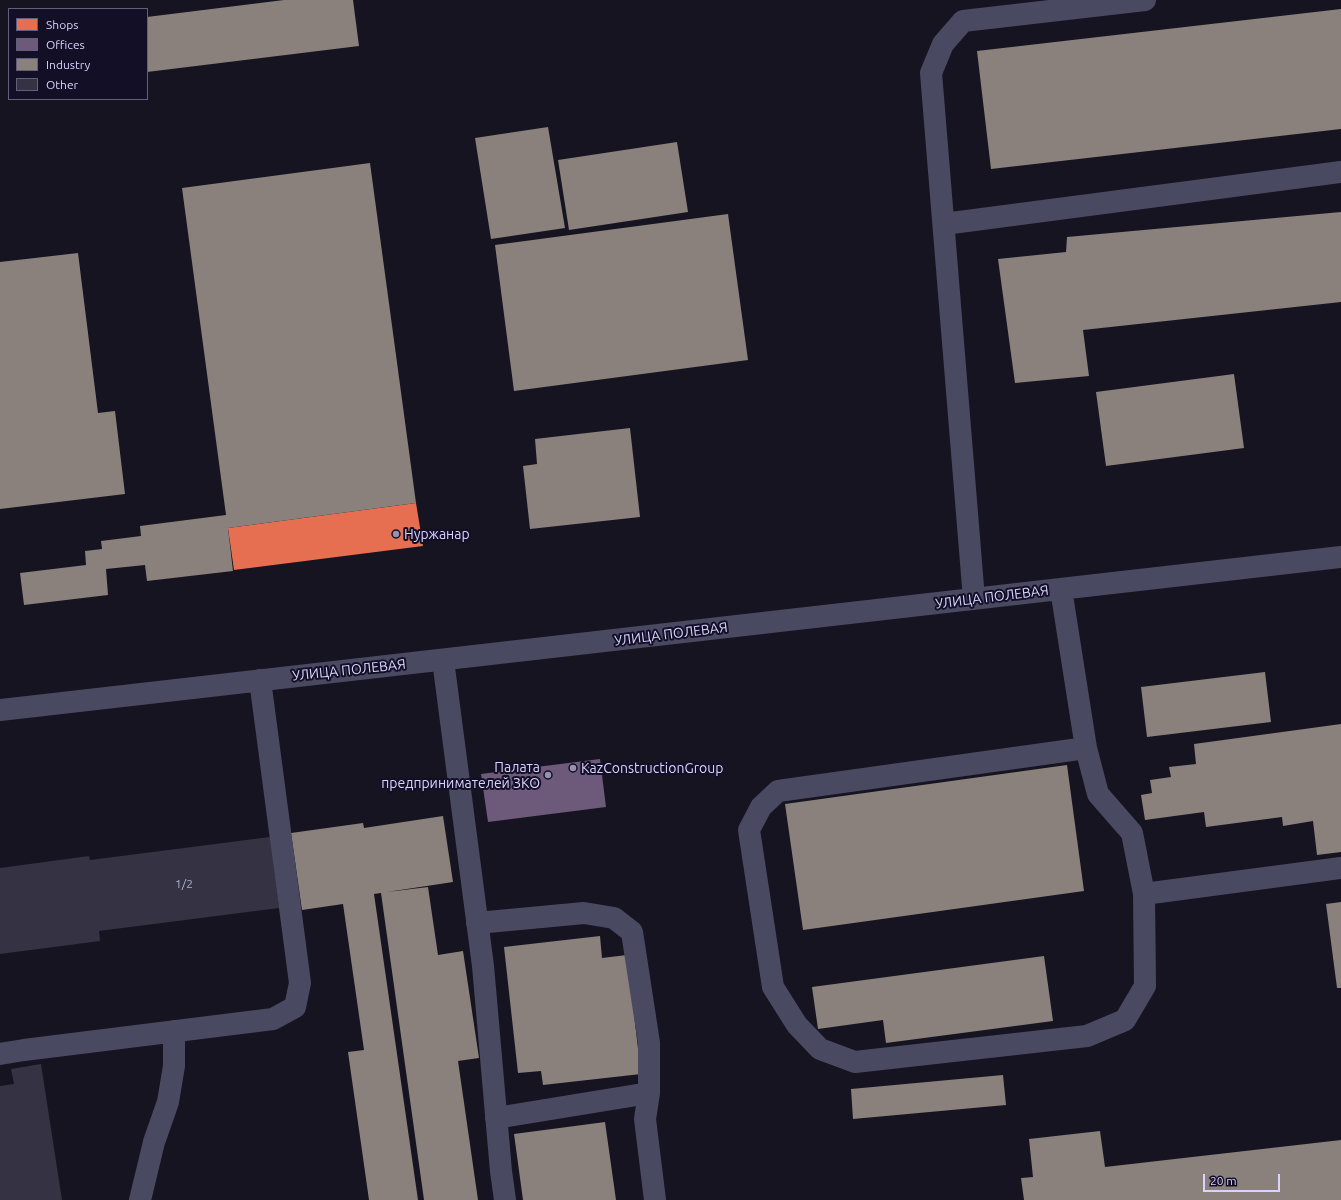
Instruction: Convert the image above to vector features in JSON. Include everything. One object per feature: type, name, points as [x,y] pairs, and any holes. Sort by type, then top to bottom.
[{"type":"street","points":[[974,599],[931,73],[943,44],[963,21],[1145,0]]},
{"type":"street","points":[[944,224],[1341,172]]},
{"type":"street","name":"УЛИЦА ПОЛЕВАЯ","points":[[0,710],[1341,557]]},
{"type":"street","points":[[1061,589],[1086,748],[1098,794],[1132,834],[1144,894],[1145,986],[1125,1020],[1087,1036],[855,1062],[820,1049],[797,1025],[773,987],[749,830],[761,807],[778,791],[1086,748]]},
{"type":"street","points":[[443,660],[483,966],[496,1118],[505,1200]]},
{"type":"street","points":[[0,1054],[273,1019],[296,1007],[300,983],[260,680]]},
{"type":"street","points":[[1144,894],[1341,868]]},
{"type":"street","points":[[477,922],[584,913],[614,918],[632,932],[649,1044],[649,1093],[645,1119],[655,1200]]},
{"type":"street","points":[[140,1200],[154,1142],[168,1102],[174,1066],[174,1031]]},
{"type":"street","points":[[496,1118],[649,1093]]},
{"type":"building: Shops","points":[[416,503],[423,546],[234,570],[228,528]]},
{"type":"building: Offices","points":[[600,759],[606,807],[488,822],[481,774]]},
{"type":"building: Industry","points":[[284,0],[353,0],[359,46],[148,72],[148,17]]},
{"type":"building: Industry","points":[[1341,9],[1341,129],[991,169],[977,51]]},
{"type":"building: Industry","points":[[548,127],[565,228],[491,239],[475,138]]},
{"type":"building: Industry","points":[[677,142],[688,212],[569,230],[558,160]]},
{"type":"building: Industry","points":[[370,163],[416,503],[228,528],[233,571],[147,581],[145,565],[106,569],[108,595],[24,605],[20,573],[86,565],[85,551],[102,549],[101,541],[141,536],[140,526],[226,515],[182,188]]},
{"type":"building: Industry","points":[[1341,212],[1341,302],[1083,330],[1089,376],[1015,383],[998,259],[1066,252],[1067,237]]},
{"type":"building: Industry","points":[[728,214],[748,360],[514,391],[495,245]]},
{"type":"building: Industry","points":[[78,253],[98,413],[115,411],[125,494],[0,509],[0,262]]},
{"type":"building: Industry","points":[[1234,374],[1244,448],[1106,466],[1096,392]]},
{"type":"building: Industry","points":[[630,428],[640,517],[530,529],[523,466],[537,464],[535,439]]},
{"type":"building: Industry","points":[[1265,672],[1271,722],[1147,737],[1141,687]]},
{"type":"building: Industry","points":[[1341,724],[1341,852],[1317,855],[1313,821],[1283,826],[1282,817],[1206,827],[1204,812],[1145,820],[1141,795],[1152,793],[1150,780],[1171,777],[1169,767],[1196,764],[1194,744]]},
{"type":"building: Industry","points":[[1067,765],[1084,891],[803,930],[785,804]]},
{"type":"building: Industry","points":[[443,816],[453,882],[387,892],[428,887],[438,955],[463,951],[479,1058],[458,1061],[478,1200],[424,1200],[381,893],[374,894],[418,1200],[369,1200],[348,1052],[364,1050],[343,904],[302,910],[291,833],[363,823],[364,828]]},
{"type":"building: Industry","points":[[1341,902],[1341,988],[1337,988],[1326,904]]},
{"type":"building: Industry","points":[[600,936],[602,958],[627,955],[641,1074],[543,1085],[541,1071],[518,1073],[504,947]]},
{"type":"building: Industry","points":[[1044,956],[1053,1021],[886,1043],[883,1020],[818,1029],[812,987]]},
{"type":"building: Industry","points":[[1003,1075],[1006,1105],[853,1119],[851,1089]]},
{"type":"building: Industry","points":[[605,1122],[616,1200],[523,1200],[514,1134]]},
{"type":"building: Industry","points":[[1100,1131],[1105,1167],[1341,1140],[1341,1200],[1024,1200],[1021,1178],[1033,1177],[1029,1139]]},
{"type":"building: Other","points":[[270,837],[279,908],[99,931],[100,941],[0,954],[0,868],[89,856],[90,860]]},
{"type":"building: Other","points":[[41,1064],[62,1200],[0,1200],[0,1086],[14,1084],[11,1069]]},
{"type":"place","name":"Нуржанар","points":[[396,534]]},
{"type":"place","name":"KazConstructionGroup","points":[[573,768]]},
{"type":"place","name":"Палата предпринимателей ЗКО","points":[[548,775]]}]
